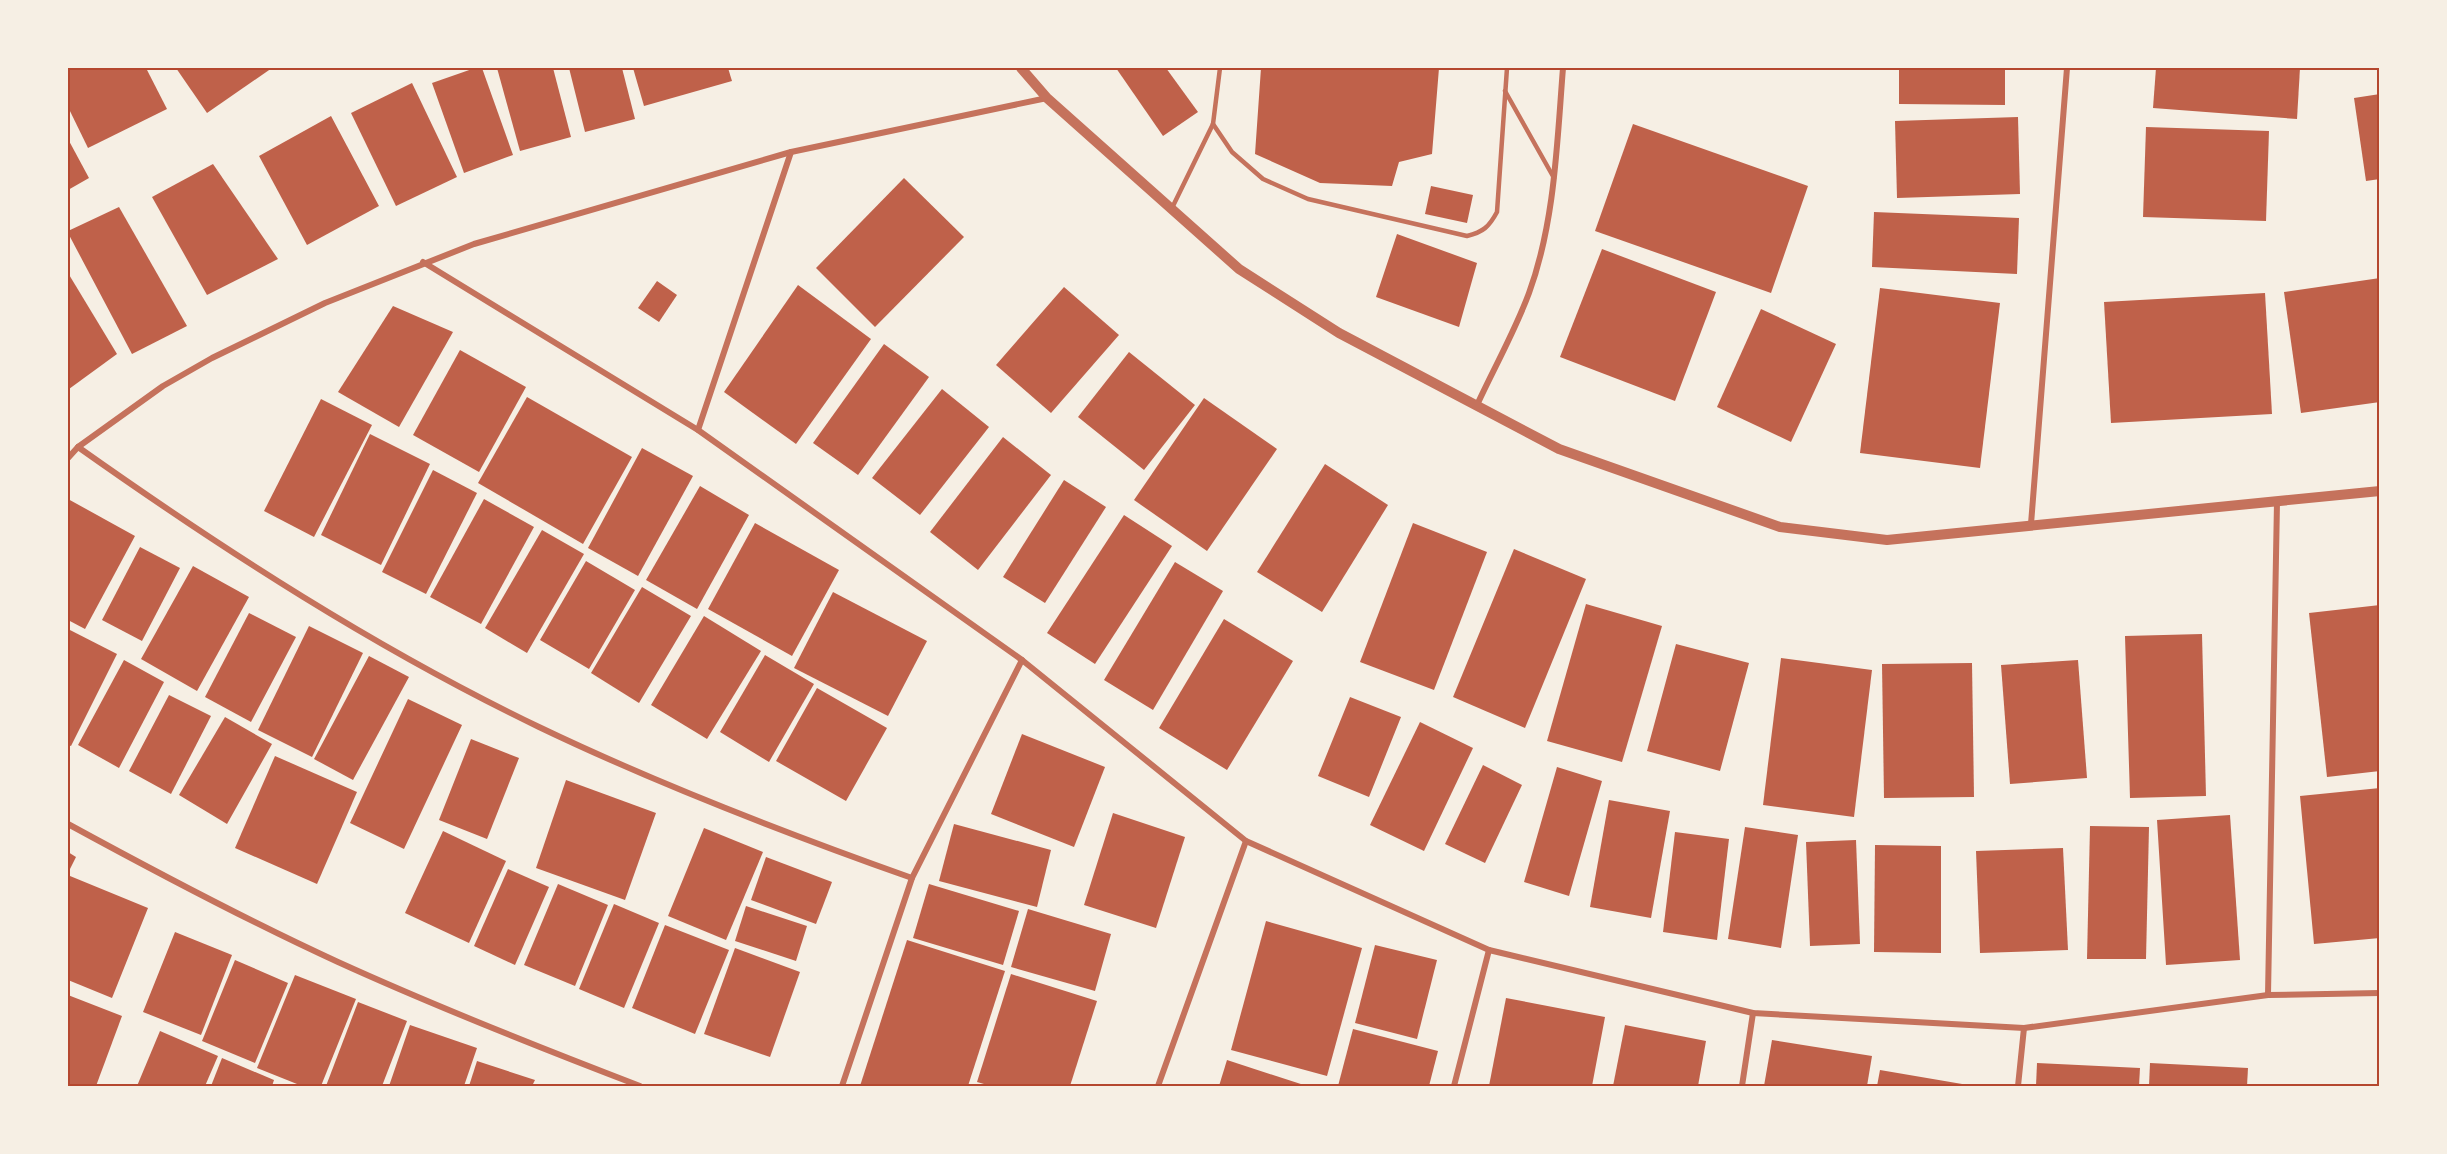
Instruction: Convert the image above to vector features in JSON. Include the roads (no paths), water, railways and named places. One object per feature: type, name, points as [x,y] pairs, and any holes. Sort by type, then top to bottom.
[{"type":"street","points":[[1021,68],[1047,98],[1239,269],[1339,333],[1559,449],[1780,527],[1887,540],[2379,491]]},
{"type":"street","points":[[1477,405],[1529,293],[1554,178],[1563,68]]},
{"type":"street","points":[[2031,524],[2067,68]]},
{"type":"street","points":[[68,458],[78,447],[163,386],[212,358],[325,303],[423,262],[474,244],[791,152],[1047,98]]},
{"type":"street","points":[[698,430],[791,152]]},
{"type":"street","points":[[423,262],[698,430],[1022,660],[1246,841],[1489,950],[1753,1013],[2024,1028],[2268,995],[2379,993]]},
{"type":"street","points":[[78,447],[188,525],[302,597],[419,665],[538,727],[671,787],[786,833],[912,878]]},
{"type":"street","points":[[2268,995],[2277,502]]},
{"type":"street","points":[[842,1086],[912,878],[1022,660]]},
{"type":"street","points":[[68,824],[181,886],[337,961],[495,1031],[640,1086]]},
{"type":"street","points":[[1158,1086],[1246,841]]},
{"type":"street","points":[[1454,1086],[1489,950]]},
{"type":"street","points":[[1742,1086],[1753,1013]]},
{"type":"street","points":[[2018,1086],[2024,1028]]},
{"type":"lane","points":[[1214,68],[1219,75]]},
{"type":"lane","points":[[1171,209],[1213,124],[1220,68]]},
{"type":"lane","points":[[1213,124],[1232,152],[1263,179],[1308,199],[1467,236],[1480,233],[1489,227],[1497,212],[1507,68]]},
{"type":"lane","points":[[1505,91],[1554,178]]}]
